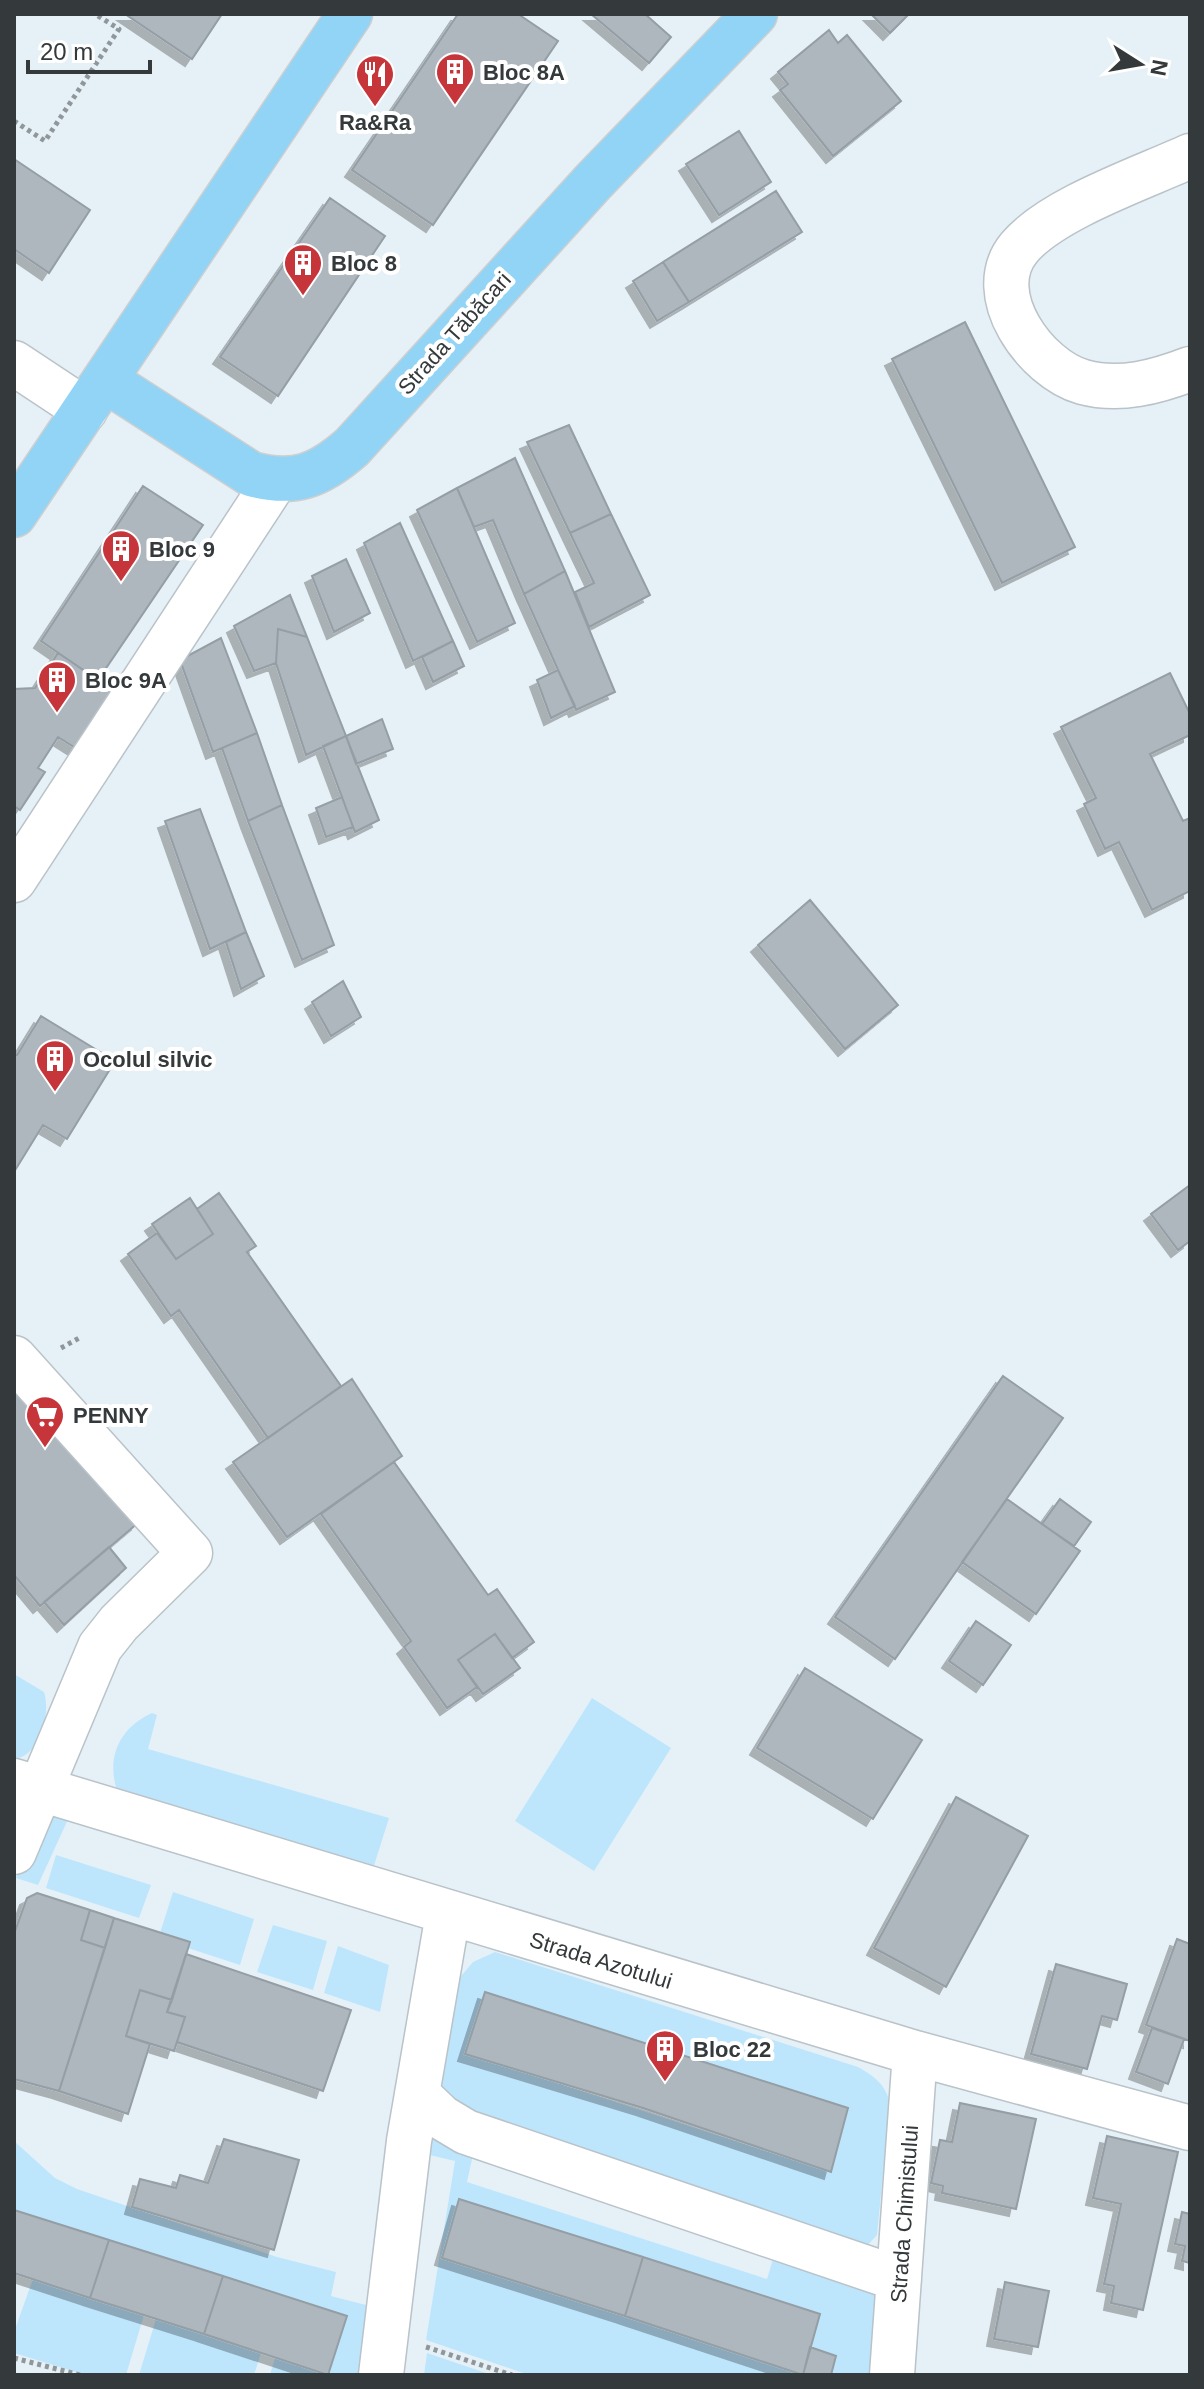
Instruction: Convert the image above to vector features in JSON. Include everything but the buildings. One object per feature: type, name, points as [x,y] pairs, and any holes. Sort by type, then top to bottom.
[{"type":"main road","points":[[14,515],[350,14]]},
{"type":"main road","name":"Strada Tăbăcari","points":[[275,481],[304,479],[328,468],[352,447],[593,182],[755,14]]},
{"type":"main road","points":[[95,395],[229,463],[275,481]]},
{"type":"street","points":[[1190,156],[1047,222],[1017,250],[1005,286],[1020,331],[1056,371],[1084,382],[1121,386],[1155,382],[1190,369]]},
{"type":"street","points":[[14,363],[95,395]]},
{"type":"street","points":[[14,880],[275,481]]},
{"type":"street","points":[[14,1358],[190,1553],[128,1613],[100,1647],[27,1785],[14,1852]]},
{"type":"street","name":"Strada Azotului","points":[[27,1785],[915,2053],[1190,2128]]},
{"type":"street","points":[[383,2354],[417,2094],[448,1914]]},
{"type":"street","name":"Strada Chimistului","points":[[892,2375],[915,2053]]},
{"type":"street","points":[[417,2094],[441,2117],[466,2132],[899,2279]]},
{"type":"path","points":[[14,121],[45,141],[119,29],[95,14]]},
{"type":"path","points":[[383,2354],[512,2375]]},
{"type":"path","points":[[14,2358],[80,2375]]},
{"type":"shaded area","points":[[14,1674],[44,1692],[46,1711],[37,1742],[23,1756],[14,1759]]},
{"type":"shaded area","points":[[592,1698],[671,1748],[594,1871],[515,1821]]},
{"type":"shaded area","points":[[152,1713],[157,1715],[148,1749],[389,1818],[372,1872],[119,1796],[113,1771],[117,1747],[130,1728]]},
{"type":"shaded area","points":[[40,1815],[70,1815],[38,1885],[16,1878]]},
{"type":"shaded area","points":[[56,1855],[151,1885],[139,1918],[46,1888]]},
{"type":"shaded area","points":[[173,1892],[254,1919],[240,1965],[188,1948],[160,1933]]},
{"type":"shaded area","points":[[273,1925],[327,1941],[313,1990],[257,1972]]},
{"type":"shaded area","points":[[338,1946],[389,1965],[380,2012],[324,1993]]},
{"type":"shaded area","points":[[495,1952],[858,2067],[869,2074],[882,2085],[890,2102],[877,2235],[864,2249],[464,2119],[437,2094],[455,1983],[473,1962]],"holes":[[[480,2058],[847,2108],[830,2172]]]},
{"type":"shaded area","points":[[425,2116],[474,2150],[467,2182],[767,2279],[776,2249],[876,2293],[880,2308],[874,2375],[831,2375],[836,2356],[810,2347],[820,2313],[460,2200],[443,2258],[804,2375],[529,2375],[426,2340],[455,2161],[421,2153]]},
{"type":"shaded area","points":[[14,2141],[55,2178],[77,2189],[277,2257],[336,2272],[331,2296],[366,2305],[359,2375],[328,2375],[347,2316],[14,2210]]},
{"type":"shaded area","points":[[33,2279],[144,2315],[126,2375],[86,2375],[14,2353],[14,2332]]},
{"type":"shaded area","points":[[156,2319],[261,2353],[254,2375],[139,2375]]},
{"type":"shaded area","points":[[427,2353],[492,2375],[424,2375]]},
{"type":"shaded area","points":[[275,2358],[328,2375],[270,2375]]},
{"type":"place","name":"Bloc 8A","points":[[455,106]]},
{"type":"place","name":"Ra&Ra","points":[[375,108]]},
{"type":"place","name":"Bloc 8","points":[[303,297]]},
{"type":"place","name":"Bloc 9","points":[[121,583]]},
{"type":"place","name":"Bloc 9A","points":[[57,714]]},
{"type":"place","name":"Ocolul silvic","points":[[55,1093]]},
{"type":"place","name":"PENNY","points":[[45,1449]]},
{"type":"place","name":"Bloc 22","points":[[665,2083]]}]
